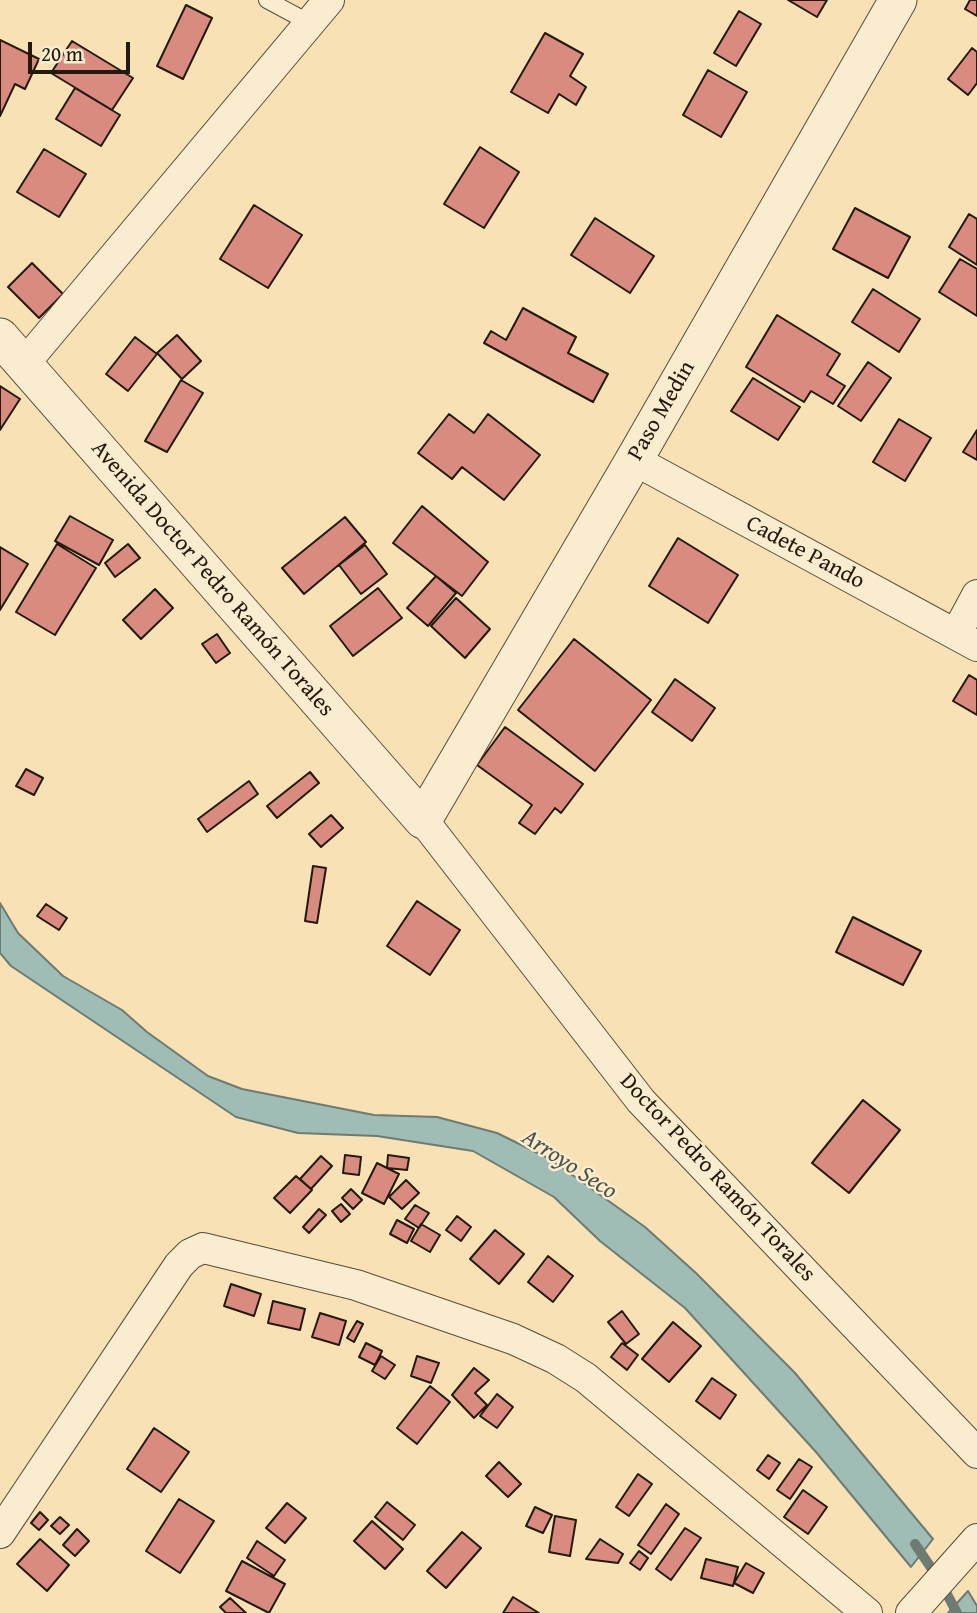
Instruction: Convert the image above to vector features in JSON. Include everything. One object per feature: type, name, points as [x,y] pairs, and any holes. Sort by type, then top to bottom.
[{"type":"street","points":[[24,364],[329,0]]},
{"type":"street","name":"Paso Medin","points":[[423,820],[634,460],[898,0]]},
{"type":"street","name":"Avenida Doctor Pedro Ramón Torales","points":[[0,337],[423,820]]},
{"type":"street","name":"Cadete Pando","points":[[634,460],[966,640]]},
{"type":"street","points":[[966,640],[977,595]]},
{"type":"street","name":"Doctor Pedro Ramón Torales","points":[[423,820],[640,1101],[977,1453]]},
{"type":"street","points":[[0,1533],[179,1265],[190,1254],[204,1248],[356,1285],[513,1339],[556,1359],[586,1378],[867,1613]]},
{"type":"street","points":[[916,1607],[971,1546]]},
{"type":"lane","points":[[267,0],[308,22]]},
{"type":"water","points":[[0,903],[18,933],[63,976],[122,1010],[147,1032],[208,1076],[242,1089],[374,1115],[437,1117],[497,1133],[550,1159],[645,1227],[697,1274],[795,1373],[933,1539],[911,1567],[816,1452],[685,1308],[600,1241],[554,1197],[473,1151],[377,1136],[298,1133],[236,1117],[11,966],[0,953]]},
{"type":"water","points":[[968,1591],[977,1606],[977,1613],[948,1613]]},
{"type":"building","points":[[788,0],[827,0],[817,17]]},
{"type":"building","points":[[970,0],[977,0],[977,16],[965,9]]},
{"type":"building","points":[[186,5],[212,18],[183,79],[157,66]]},
{"type":"building","points":[[739,11],[761,24],[736,66],[714,53]]},
{"type":"building","points":[[545,33],[583,54],[570,76],[586,87],[576,105],[559,94],[548,113],[511,92]]},
{"type":"building","points":[[0,40],[39,59],[25,89],[15,84],[0,116]]},
{"type":"building","points":[[72,41],[133,78],[112,110],[51,73]]},
{"type":"building","points":[[972,48],[977,52],[977,83],[968,95],[948,79]]},
{"type":"building","points":[[708,70],[747,92],[721,137],[683,115]]},
{"type":"building","points":[[75,88],[120,115],[101,146],[56,119]]},
{"type":"building","points":[[480,147],[519,172],[484,228],[444,204]]},
{"type":"building","points":[[44,149],[86,174],[59,217],[17,192]]},
{"type":"building","points":[[254,205],[302,235],[268,288],[220,259]]},
{"type":"building","points":[[855,208],[910,237],[888,278],[833,249]]},
{"type":"building","points":[[969,214],[977,219],[977,265],[949,247]]},
{"type":"building","points":[[595,218],[654,256],[630,293],[571,255]]},
{"type":"building","points":[[960,259],[977,269],[977,316],[939,292]]},
{"type":"building","points":[[32,263],[63,294],[39,318],[8,287]]},
{"type":"building","points":[[873,289],[920,319],[899,352],[852,322]]},
{"type":"building","points":[[523,308],[576,337],[568,353],[608,374],[593,402],[484,343],[491,331],[506,340]]},
{"type":"building","points":[[777,315],[840,354],[827,375],[845,386],[833,404],[811,391],[804,402],[746,367]]},
{"type":"building","points":[[177,335],[201,361],[182,379],[157,353]]},
{"type":"building","points":[[135,337],[157,354],[128,391],[106,374]]},
{"type":"building","points":[[868,362],[891,378],[861,421],[838,406]]},
{"type":"building","points":[[753,378],[800,407],[778,440],[731,411]]},
{"type":"building","points":[[181,380],[203,393],[167,452],[145,441]]},
{"type":"building","points":[[0,386],[20,399],[0,430]]},
{"type":"building","points":[[449,414],[474,433],[488,414],[540,455],[504,500],[462,467],[452,479],[418,453]]},
{"type":"building","points":[[899,419],[931,438],[905,481],[873,462]]},
{"type":"building","points":[[977,430],[977,460],[963,452]]},
{"type":"building","points":[[422,506],[488,562],[462,596],[393,543]]},
{"type":"building","points":[[70,516],[113,540],[99,565],[55,541]]},
{"type":"building","points":[[345,517],[366,542],[304,594],[282,568]]},
{"type":"building","points":[[678,538],[738,575],[708,623],[649,586]]},
{"type":"building","points":[[57,544],[96,568],[55,635],[16,612]]},
{"type":"building","points":[[128,544],[140,558],[115,577],[105,563]]},
{"type":"building","points":[[365,545],[387,574],[361,594],[339,565]]},
{"type":"building","points":[[0,547],[28,564],[0,610]]},
{"type":"building","points":[[436,576],[456,593],[428,626],[407,608]]},
{"type":"building","points":[[378,588],[402,618],[353,656],[330,626]]},
{"type":"building","points":[[155,589],[173,608],[141,639],[123,620]]},
{"type":"building","points":[[456,598],[490,629],[465,658],[431,626]]},
{"type":"building","points":[[217,634],[230,653],[216,663],[202,644]]},
{"type":"building","points":[[574,639],[651,700],[595,771],[518,710]]},
{"type":"building","points":[[969,675],[977,680],[977,715],[953,701]]},
{"type":"building","points":[[675,679],[715,708],[692,741],[652,712]]},
{"type":"building","points":[[505,727],[583,784],[561,813],[555,808],[535,834],[519,823],[532,805],[477,765]]},
{"type":"building","points":[[26,769],[43,778],[34,795],[16,786]]},
{"type":"building","points":[[310,772],[319,783],[277,818],[267,806]]},
{"type":"building","points":[[249,781],[258,794],[207,832],[198,819]]},
{"type":"building","points":[[331,815],[343,828],[321,847],[309,834]]},
{"type":"building","points":[[313,866],[326,868],[317,923],[305,921]]},
{"type":"building","points":[[417,901],[460,930],[430,975],[387,946]]},
{"type":"building","points":[[46,904],[67,918],[59,930],[37,916]]},
{"type":"building","points":[[853,917],[921,951],[903,985],[836,952]]},
{"type":"building","points":[[863,1100],[900,1130],[849,1193],[812,1163]]},
{"type":"building","points":[[345,1155],[361,1157],[359,1175],[343,1173]]},
{"type":"building","points":[[388,1155],[409,1158],[407,1170],[387,1168]]},
{"type":"building","points":[[321,1156],[332,1166],[311,1189],[300,1179]]},
{"type":"building","points":[[377,1163],[399,1174],[384,1204],[362,1193]]},
{"type":"building","points":[[296,1176],[312,1190],[290,1213],[274,1198]]},
{"type":"building","points":[[406,1180],[419,1193],[402,1209],[389,1197]]},
{"type":"building","points":[[351,1189],[362,1200],[353,1209],[342,1198]]},
{"type":"building","points":[[341,1204],[350,1214],[341,1222],[332,1211]]},
{"type":"building","points":[[415,1205],[429,1213],[419,1228],[405,1219]]},
{"type":"building","points":[[319,1209],[326,1215],[309,1233],[303,1227]]},
{"type":"building","points":[[457,1216],[471,1227],[461,1241],[446,1230]]},
{"type":"building","points":[[397,1220],[414,1229],[407,1243],[390,1234]]},
{"type":"building","points":[[421,1224],[440,1235],[430,1252],[411,1241]]},
{"type":"building","points":[[495,1230],[524,1254],[499,1284],[470,1259]]},
{"type":"building","points":[[548,1256],[573,1276],[553,1302],[528,1282]]},
{"type":"building","points":[[231,1284],[261,1294],[254,1316],[224,1306]]},
{"type":"building","points":[[273,1301],[305,1309],[300,1330],[268,1323]]},
{"type":"building","points":[[622,1311],[639,1334],[626,1344],[608,1322]]},
{"type":"building","points":[[320,1313],[346,1321],[339,1345],[312,1337]]},
{"type":"building","points":[[357,1321],[363,1324],[354,1342],[347,1338]]},
{"type":"building","points":[[673,1322],[701,1346],[669,1382],[642,1359]]},
{"type":"building","points":[[366,1343],[382,1351],[375,1365],[359,1357]]},
{"type":"building","points":[[622,1343],[638,1355],[627,1370],[611,1357]]},
{"type":"building","points":[[381,1356],[395,1365],[385,1379],[372,1371]]},
{"type":"building","points":[[417,1356],[439,1363],[431,1383],[411,1376]]},
{"type":"building","points":[[474,1368],[489,1380],[475,1393],[487,1405],[474,1418],[452,1395]]},
{"type":"building","points":[[712,1378],[736,1395],[720,1419],[696,1401]]},
{"type":"building","points":[[430,1386],[450,1402],[417,1444],[397,1428]]},
{"type":"building","points":[[497,1394],[513,1407],[497,1428],[480,1416]]},
{"type":"building","points":[[154,1428],[189,1452],[161,1492],[127,1469]]},
{"type":"building","points":[[768,1455],[780,1463],[769,1479],[757,1470]]},
{"type":"building","points":[[799,1459],[812,1467],[790,1499],[777,1490]]},
{"type":"building","points":[[499,1462],[521,1484],[508,1497],[486,1476]]},
{"type":"building","points":[[638,1474],[652,1484],[629,1516],[616,1507]]},
{"type":"building","points":[[803,1490],[827,1507],[808,1534],[784,1517]]},
{"type":"building","points":[[179,1499],[214,1521],[180,1573],[146,1551]]},
{"type":"building","points":[[387,1502],[415,1525],[403,1540],[375,1517]]},
{"type":"building","points":[[287,1503],[306,1518],[285,1543],[266,1528]]},
{"type":"building","points":[[666,1504],[679,1514],[651,1554],[638,1545]]},
{"type":"building","points":[[535,1507],[552,1515],[543,1533],[526,1526]]},
{"type":"building","points":[[40,1512],[48,1520],[39,1530],[31,1523]]},
{"type":"building","points":[[555,1516],[576,1520],[570,1556],[549,1552]]},
{"type":"building","points":[[60,1517],[69,1525],[60,1534],[51,1526]]},
{"type":"building","points":[[372,1521],[403,1549],[385,1569],[354,1541]]},
{"type":"building","points":[[685,1528],[701,1538],[671,1580],[656,1569]]},
{"type":"building","points":[[77,1529],[89,1541],[75,1556],[63,1545]]},
{"type":"building","points":[[462,1532],[481,1548],[446,1588],[427,1571]]},
{"type":"building","points":[[40,1539],[69,1565],[47,1591],[17,1564]]},
{"type":"building","points":[[600,1539],[623,1554],[618,1563],[586,1559]]},
{"type":"building","points":[[257,1541],[285,1560],[274,1576],[247,1558]]},
{"type":"building","points":[[639,1551],[648,1558],[640,1570],[630,1563]]},
{"type":"building","points":[[706,1559],[738,1567],[733,1586],[701,1578]]},
{"type":"building","points":[[242,1561],[285,1584],[269,1613],[226,1591]]},
{"type":"building","points":[[746,1563],[764,1573],[753,1593],[734,1583]]},
{"type":"building","points":[[513,1597],[539,1613],[503,1613]]},
{"type":"building","points":[[230,1598],[246,1613],[226,1613],[220,1607]]},
{"type":"waterway","name":"Arroyo Seco","points":[[915,1544],[940,1581],[957,1613]]}]
